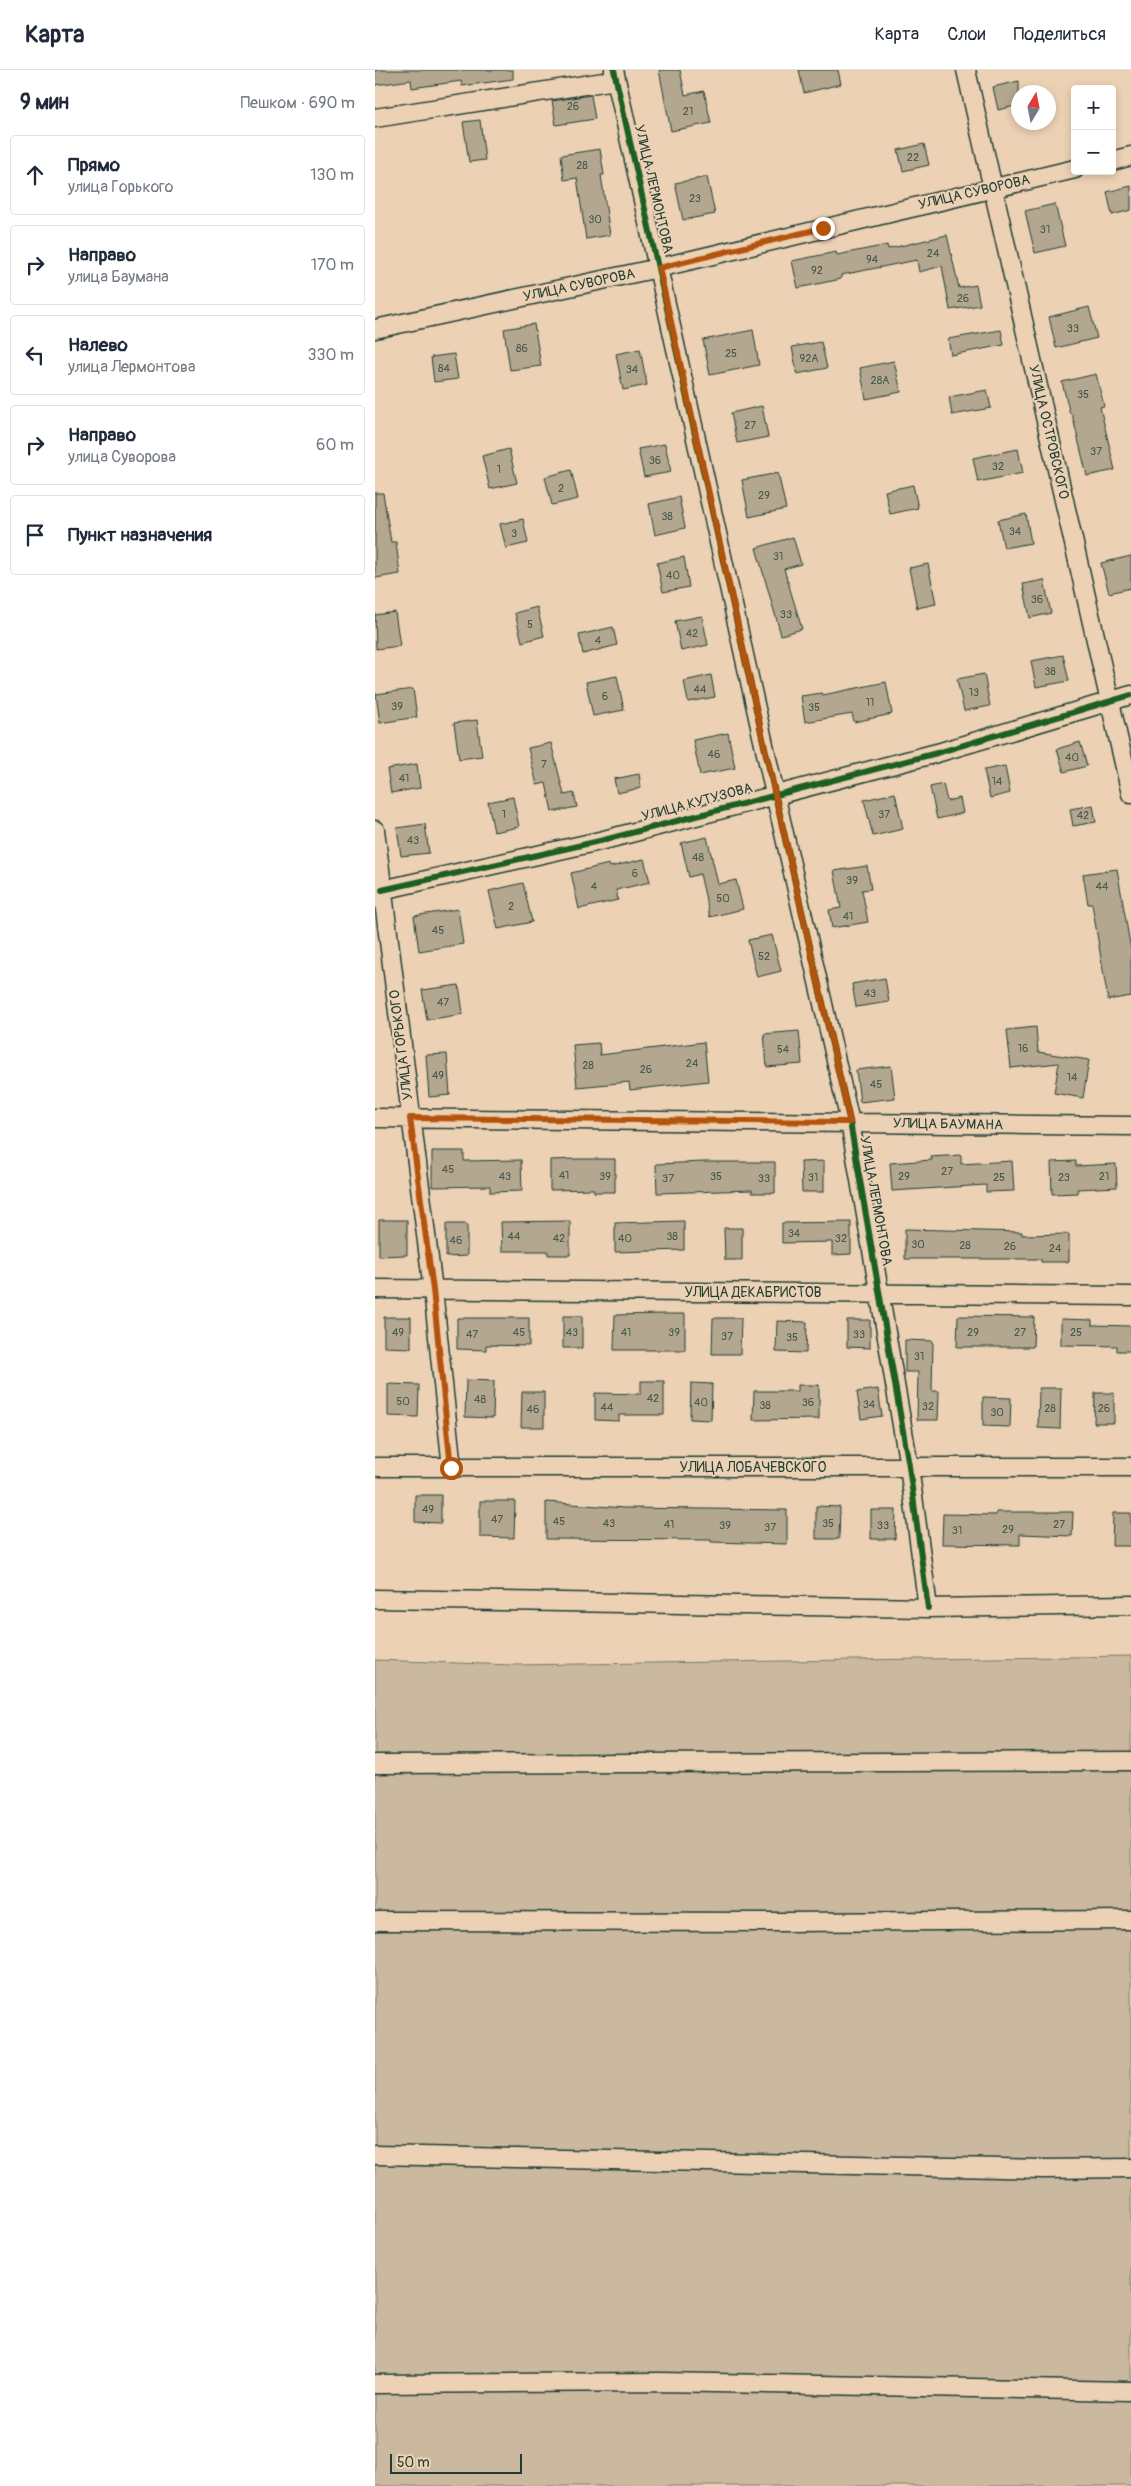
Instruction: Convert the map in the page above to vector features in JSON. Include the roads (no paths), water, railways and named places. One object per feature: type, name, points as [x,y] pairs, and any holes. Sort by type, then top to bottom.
[{"type":"street","name":"УЛИЦА ОСТРОВСКОГО","points":[[967,70],[992,188],[1111,700],[1131,794]]},
{"type":"street","points":[[375,118],[615,75]]},
{"type":"street","name":"УЛИЦА ЛЕРМОНТОВА","points":[[615,75],[850,1122],[909,1466],[927,1608]]},
{"type":"street","points":[[1116,159],[1131,156]]},
{"type":"street","name":"УЛИЦА СУВОРОВА","points":[[375,328],[659,268],[1071,170]]},
{"type":"street","name":"УЛИЦА КУТУЗОВА","points":[[383,890],[604,840],[937,753],[1131,695]]},
{"type":"street","name":"УЛИЦА ГОРЬКОГО","points":[[375,830],[433,1290],[451,1468]]},
{"type":"street","name":"УЛИЦА БАУМАНА","points":[[375,1118],[1131,1126]]},
{"type":"street","name":"УЛИЦА ДЕКАБРИСТОВ","points":[[375,1289],[1131,1296]]},
{"type":"street","name":"УЛИЦА ЛОБАЧЕВСКОГО","points":[[375,1467],[1131,1467]]},
{"type":"street","points":[[375,1600],[927,1608],[1131,1605]]},
{"type":"street","points":[[375,1764],[1131,1761]]},
{"type":"street","points":[[375,1921],[784,1922],[1131,1920]]},
{"type":"street","points":[[375,2155],[1043,2169],[1131,2168]]},
{"type":"street","points":[[375,2384],[659,2382],[1131,2391]]}]
